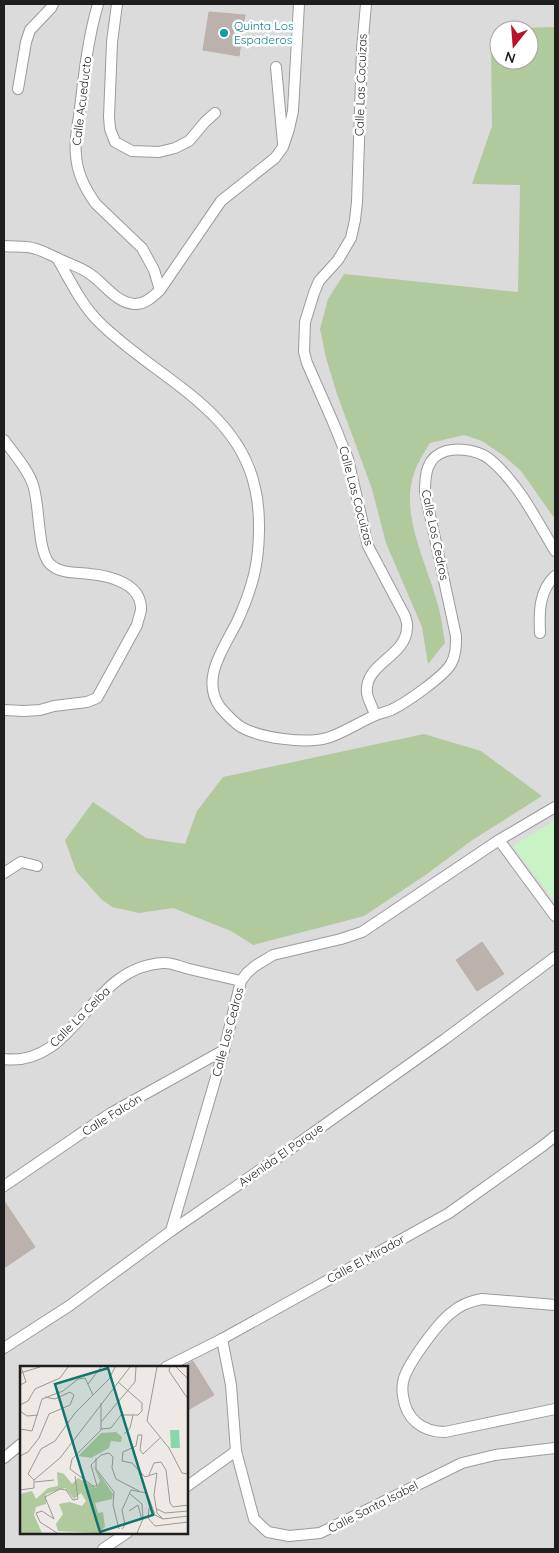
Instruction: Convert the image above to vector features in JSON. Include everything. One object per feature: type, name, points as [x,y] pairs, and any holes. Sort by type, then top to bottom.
[{"type":"street","points":[[18,89],[26,42],[30,30],[53,4]]},
{"type":"street","name":"Calle Acueducto","points":[[98,4],[86,57],[75,144],[77,164],[81,180],[96,204],[142,248],[154,270],[160,290]]},
{"type":"street","points":[[117,4],[112,42],[110,117],[110,129],[115,142],[132,151],[159,152],[175,148],[189,141],[215,113]]},
{"type":"street","points":[[4,246],[43,250],[90,274],[115,296],[125,302],[135,304],[147,301],[160,290],[221,202],[275,158],[283,147],[290,129],[293,111],[299,4]]},
{"type":"street","name":"Calle Las Cocuizas","points":[[359,4],[366,9],[362,48],[357,202],[352,238],[338,260],[320,281],[314,293],[305,322],[304,352],[348,459],[368,546],[405,616],[407,628],[404,640],[386,661],[375,669],[369,678],[367,693],[375,715]]},
{"type":"street","points":[[276,67],[283,147]]},
{"type":"street","points":[[57,258],[82,302],[96,319],[111,334],[191,395],[214,416],[231,435],[247,460],[255,488],[258,516],[257,548],[254,574],[246,600],[215,665],[212,682],[214,696],[219,706],[229,718],[242,727],[260,734],[296,740],[324,739],[346,731],[375,715]]},
{"type":"street","points":[[4,440],[26,470],[34,486],[44,553],[50,564],[74,574],[106,577],[128,585],[138,596],[141,612],[137,625],[97,698],[87,702],[54,706],[40,710],[24,712],[4,710]]},
{"type":"street","name":"Calle Los Cedros","points":[[375,715],[392,709],[410,699],[445,672],[450,665],[456,646],[454,624],[425,492],[426,473],[432,460],[448,450],[460,450],[471,451],[493,461],[519,491],[555,551]]},
{"type":"street","points":[[540,633],[540,604],[543,592],[555,576]]},
{"type":"street","name":"Calle Los Cedros","points":[[171,1231],[224,1050],[241,981],[247,973],[273,955],[341,940],[362,932],[499,840],[555,808]]},
{"type":"street","points":[[499,840],[555,916]]},
{"type":"street","points":[[4,873],[21,862],[37,866]]},
{"type":"street","name":"Avenida El Parque","points":[[4,1348],[69,1306],[171,1231],[290,1150],[555,957]]},
{"type":"street","name":"Calle La Ceiba","points":[[4,1059],[16,1060],[36,1056],[54,1046],[104,991],[125,974],[141,966],[165,962],[241,981]]},
{"type":"street","name":"Calle Falcón","points":[[4,1186],[111,1114],[224,1050]]},
{"type":"street","name":"Calle El Mirador","points":[[168,1366],[222,1339],[449,1213],[555,1136]]},
{"type":"street","points":[[555,1305],[502,1299],[471,1301],[450,1314],[421,1348],[402,1385],[404,1403],[411,1418],[425,1429],[436,1432],[445,1432],[555,1409]]},
{"type":"street","name":"Calle Santa Isabel","points":[[222,1339],[231,1385],[236,1451],[254,1519],[268,1532],[289,1536],[320,1533],[462,1463],[495,1455],[555,1448]]},
{"type":"street","points":[[4,1458],[20,1445]]},
{"type":"street","points":[[188,1486],[236,1451]]},
{"type":"street","points":[[103,1549],[127,1533]]},
{"type":"shaded area","points":[[4,4],[555,4],[555,1549],[4,1549]]},
{"type":"green space","points":[[555,27],[555,519],[521,471],[504,456],[482,441],[464,435],[430,443],[414,474],[410,500],[414,531],[439,609],[445,643],[428,664],[422,627],[386,543],[372,489],[337,394],[326,358],[320,329],[328,299],[344,274],[518,292],[520,185],[472,184],[492,126],[491,70],[539,70],[539,28]]},
{"type":"green space","points":[[424,734],[481,751],[542,796],[471,841],[427,874],[364,916],[253,945],[231,931],[173,908],[139,913],[112,907],[101,899],[76,871],[65,840],[93,802],[146,838],[185,844],[197,811],[223,777]]},
{"type":"green space","points":[[555,820],[555,902],[513,846]]},
{"type":"building","name":"Quinta Los Espaderos","points":[[209,12],[245,15],[239,56],[203,50]]},
{"type":"building","points":[[482,942],[504,974],[477,991],[456,960]]},
{"type":"building","points":[[4,1201],[35,1247],[4,1268]]},
{"type":"building","points":[[193,1361],[214,1395],[188,1410],[188,1366],[186,1365]]},
{"type":"place","name":"Quinta Los Espaderos","points":[[224,33]]}]
